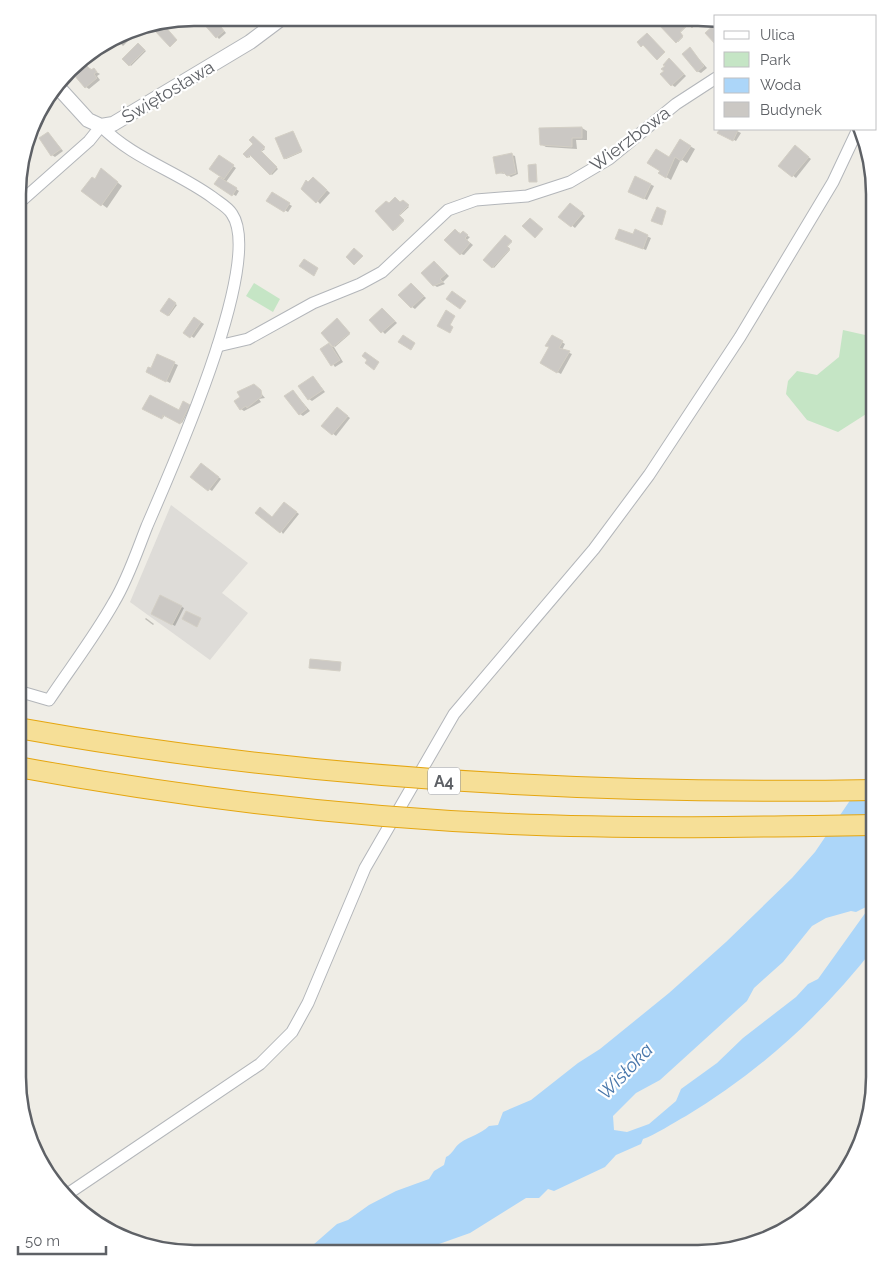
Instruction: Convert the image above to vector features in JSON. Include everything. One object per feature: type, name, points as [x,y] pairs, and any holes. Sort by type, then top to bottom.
[{"type":"highway","name":"A4","points":[[26,729],[216,759],[421,780],[615,790],[865,790]]},
{"type":"highway","name":"A4","points":[[26,768],[211,798],[424,819],[616,826],[865,825]]},
{"type":"street","name":"Świętosława","points":[[62,91],[88,120],[101,126],[113,124],[128,117],[250,42],[271,26]]},
{"type":"street","name":"Wierzbowa","points":[[218,346],[248,339],[312,303],[360,284],[382,272],[448,210],[476,200],[527,196],[570,182],[610,159],[676,104],[714,79]]},
{"type":"street","points":[[26,197],[89,141],[101,126],[115,140],[198,186],[232,214],[238,229],[239,262],[218,346],[167,480],[115,602],[49,700],[26,693]]},
{"type":"street","points":[[71,1191],[260,1064],[292,1032],[308,1004],[365,868],[439,737],[454,714],[594,549],[650,475],[740,337],[823,198],[855,135]]},
{"type":"shaded area","points":[[171,505],[248,563],[222,593],[248,613],[210,660],[130,602]]},
{"type":"green space","points":[[254,283],[280,299],[273,312],[246,296]]},
{"type":"green space","points":[[843,330],[866,335],[866,414],[838,432],[807,420],[786,394],[788,381],[797,371],[817,375],[839,357]]},
{"type":"water","name":"Wisłoka","points":[[865,778],[865,907],[856,912],[851,911],[826,918],[812,926],[783,962],[754,988],[747,1001],[660,1080],[636,1093],[613,1116],[614,1130],[627,1132],[649,1124],[676,1101],[681,1089],[717,1063],[743,1038],[796,997],[808,984],[818,979],[865,913],[865,959],[811,1019],[788,1041],[739,1081],[686,1116],[643,1139],[641,1144],[616,1155],[605,1167],[554,1191],[548,1189],[539,1198],[526,1198],[470,1233],[438,1245],[313,1245],[337,1224],[348,1220],[369,1205],[396,1191],[429,1179],[434,1171],[444,1165],[446,1157],[456,1146],[489,1126],[498,1125],[503,1112],[531,1100],[578,1063],[600,1049],[669,993],[726,942],[792,878],[815,852]]},
{"type":"building","points":[[206,26],[220,26],[224,31],[216,38]]},
{"type":"building","points":[[660,26],[686,26],[680,32],[683,36],[676,43]]},
{"type":"building","points":[[711,27],[714,27],[714,43],[705,33]]},
{"type":"building","points":[[167,29],[177,40],[170,47],[155,31]]},
{"type":"building","points":[[647,33],[665,52],[657,60],[643,45],[641,47],[637,42]]},
{"type":"building","points":[[138,43],[145,50],[129,66],[122,59]]},
{"type":"building","points":[[690,47],[704,66],[697,72],[682,54]]},
{"type":"building","points":[[669,58],[684,74],[671,86],[660,74],[664,71],[661,69]]},
{"type":"building","points":[[86,65],[91,70],[94,68],[97,72],[94,74],[97,78],[85,88],[75,76]]},
{"type":"building","points":[[582,127],[582,138],[572,138],[572,147],[540,145],[539,128]]},
{"type":"building","points":[[719,130],[738,130],[733,141],[717,133]]},
{"type":"building","points":[[293,131],[302,151],[284,159],[275,138]]},
{"type":"building","points":[[48,132],[61,149],[51,156],[39,138]]},
{"type":"building","points":[[253,136],[265,147],[261,151],[277,167],[270,175],[250,155],[247,158],[243,154],[253,144],[249,140]]},
{"type":"building","points":[[680,139],[691,146],[681,161],[675,157],[666,178],[658,173],[660,171],[647,163],[656,149],[669,157]]},
{"type":"building","points":[[795,145],[809,157],[792,177],[778,166]]},
{"type":"building","points":[[512,153],[516,173],[507,176],[503,172],[496,174],[493,157]]},
{"type":"building","points":[[219,155],[234,165],[224,179],[209,169]]},
{"type":"building","points":[[536,164],[537,182],[529,182],[528,165]]},
{"type":"building","points":[[101,168],[118,182],[101,206],[81,191],[92,177],[95,179]]},
{"type":"building","points":[[635,176],[651,184],[644,199],[628,192]]},
{"type":"building","points":[[219,177],[237,188],[232,196],[214,184]]},
{"type":"building","points":[[313,177],[327,190],[316,203],[301,189],[306,180],[308,182]]},
{"type":"building","points":[[272,192],[290,203],[284,212],[266,201]]},
{"type":"building","points":[[395,197],[400,202],[403,200],[409,205],[399,215],[404,220],[393,231],[375,211],[386,201],[389,203]]},
{"type":"building","points":[[570,203],[583,213],[571,227],[558,217]]},
{"type":"building","points":[[657,207],[666,211],[662,225],[651,221]]},
{"type":"building","points":[[530,218],[543,229],[535,238],[522,226]]},
{"type":"building","points":[[455,229],[460,234],[463,231],[468,235],[465,238],[470,243],[460,255],[444,240]]},
{"type":"building","points":[[619,229],[633,234],[635,229],[648,235],[643,249],[615,239]]},
{"type":"building","points":[[505,235],[512,241],[507,246],[510,249],[492,268],[483,260]]},
{"type":"building","points":[[354,248],[363,256],[354,265],[346,257]]},
{"type":"building","points":[[304,259],[318,268],[314,276],[299,266]]},
{"type":"building","points":[[434,261],[446,274],[440,279],[443,282],[433,286],[421,273]]},
{"type":"building","points":[[411,283],[424,296],[411,308],[398,295]]},
{"type":"building","points":[[452,291],[466,301],[460,309],[446,299]]},
{"type":"building","points":[[169,298],[176,303],[168,316],[160,311]]},
{"type":"building","points":[[382,308],[395,321],[381,333],[369,320]]},
{"type":"building","points":[[446,310],[455,316],[450,325],[453,327],[450,333],[437,326]]},
{"type":"building","points":[[194,317],[201,322],[190,338],[183,333]]},
{"type":"building","points":[[337,318],[350,333],[333,347],[321,333]]},
{"type":"building","points":[[403,335],[415,343],[411,350],[398,342]]},
{"type":"building","points":[[552,335],[563,341],[559,348],[570,351],[557,373],[540,363],[549,347],[545,346]]},
{"type":"building","points":[[329,343],[340,360],[331,366],[320,349]]},
{"type":"building","points":[[365,352],[379,362],[374,370],[365,363],[367,360],[362,356]]},
{"type":"building","points":[[157,354],[175,362],[166,382],[146,372],[148,367],[151,368]]},
{"type":"building","points":[[313,376],[323,390],[308,400],[298,386]]},
{"type":"building","points":[[254,384],[261,390],[262,396],[247,408],[246,406],[240,410],[234,401],[240,397],[237,392]]},
{"type":"building","points":[[293,390],[307,409],[299,415],[284,396]]},
{"type":"building","points":[[150,395],[179,410],[183,401],[190,405],[180,424],[163,415],[162,419],[142,409]]},
{"type":"building","points":[[337,407],[348,416],[332,435],[321,426]]},
{"type":"building","points":[[201,463],[219,477],[208,491],[190,477]]},
{"type":"building","points":[[284,502],[297,512],[280,533],[255,513],[260,507],[272,517]]},
{"type":"building","points":[[160,595],[182,606],[172,625],[151,614]]},
{"type":"building","points":[[186,611],[201,618],[197,627],[182,619]]},
{"type":"building","points":[[310,659],[341,662],[340,671],[309,668]]}]
